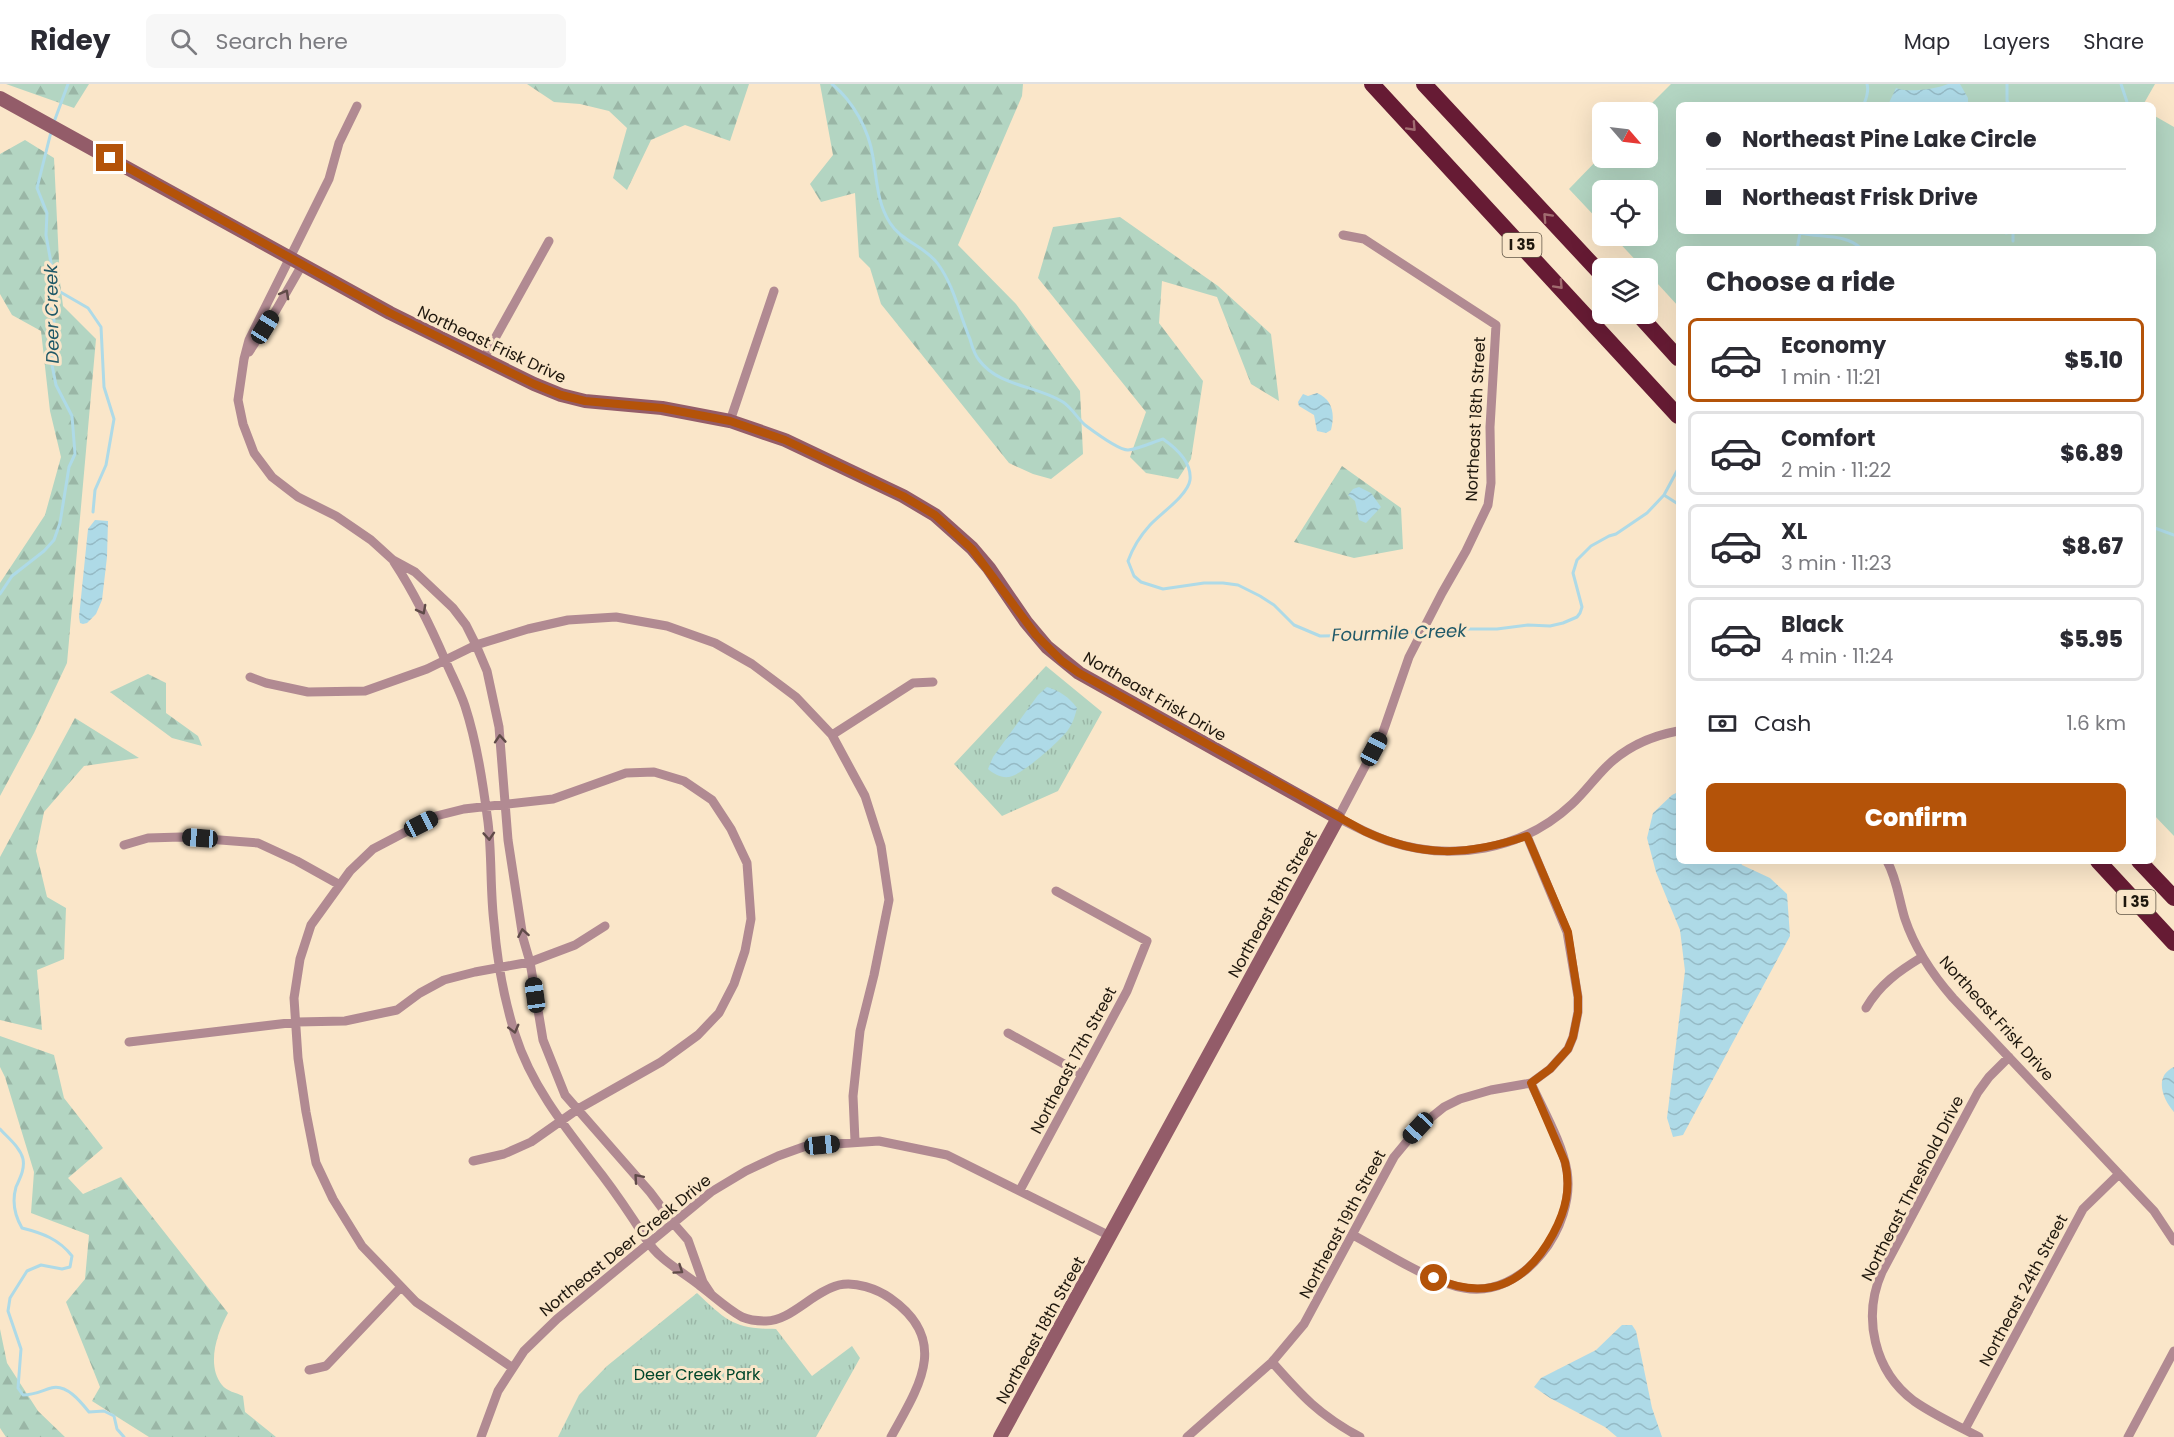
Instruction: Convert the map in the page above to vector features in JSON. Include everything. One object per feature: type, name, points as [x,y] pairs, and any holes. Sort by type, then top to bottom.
[{"type":"highway","name":"I 35","points":[[1372,84],[1675,411]]},
{"type":"highway","name":"I 35","points":[[1424,84],[1592,264]]},
{"type":"highway","points":[[1647,324],[1676,356]]},
{"type":"highway","name":"I 35","points":[[2101,864],[2174,943]]},
{"type":"highway","name":"I 35","points":[[2142,864],[2174,898]]},
{"type":"street","name":"Northeast Frisk Drive","points":[[0,98],[296,262],[483,360],[561,395],[609,404],[662,408],[730,421],[785,440],[903,496],[935,515],[972,549],[1026,622],[1062,661],[1079,673],[1338,818],[1389,841],[1441,852],[1477,850],[1527,836],[1571,805],[1618,756],[1646,740],[1676,732]]},
{"type":"street","points":[[357,106],[339,143],[329,179],[296,262],[256,324],[244,359],[238,400],[243,424],[254,453],[272,477],[298,497],[336,516],[371,540],[393,560],[415,572],[438,592],[466,625],[487,671],[497,717],[504,806],[523,938],[530,962],[543,1040],[566,1095],[650,1191],[688,1239],[703,1282],[711,1294]]},
{"type":"street","name":"Northeast 18th Street","points":[[1000,1437],[1338,818],[1383,732],[1409,657],[1488,505],[1491,483],[1490,427],[1496,325],[1364,239],[1343,235]]},
{"type":"street","points":[[483,360],[549,241]]},
{"type":"street","points":[[730,421],[774,291]]},
{"type":"street","points":[[393,560],[423,611],[464,704],[472,732],[485,808],[494,922],[501,967],[515,1035],[536,1081],[560,1122],[603,1176],[662,1259],[726,1307],[746,1318],[768,1321],[783,1318],[815,1295],[841,1284],[862,1286],[884,1293],[907,1310],[921,1331],[925,1351],[921,1377],[891,1437]]},
{"type":"street","points":[[250,677],[308,692],[365,691],[446,662],[476,645],[528,629],[568,620],[616,617],[667,626],[715,643],[752,664],[796,697],[832,735],[865,796],[882,846],[889,900],[860,1031],[853,1096],[855,1141]]},
{"type":"street","points":[[832,735],[913,683],[933,682]]},
{"type":"street","points":[[473,1161],[504,1154],[531,1142],[578,1109],[661,1062],[698,1035],[719,1012],[734,984],[745,951],[751,919],[747,863],[731,829],[712,800],[684,781],[654,772],[626,773],[553,799],[464,809],[436,816],[373,849],[340,885],[311,925],[300,959],[294,998],[298,1058],[316,1163],[333,1199],[362,1246],[416,1302],[513,1368]]},
{"type":"street","name":"Northeast 19th Street","points":[[1187,1437],[1272,1362],[1304,1324],[1394,1157],[1404,1143],[1430,1117],[1460,1099],[1491,1090],[1531,1083],[1550,1069],[1568,1049],[1578,1012],[1578,997],[1568,932],[1527,836]]},
{"type":"street","points":[[124,845],[148,838],[181,837],[258,843],[340,885]]},
{"type":"street","name":"Northeast Frisk Drive","points":[[1888,864],[1906,921],[1922,957],[1947,992],[2154,1211],[2174,1241]]},
{"type":"street","name":"Northeast 17th Street","points":[[1020,1190],[1127,991],[1147,941],[1056,891]]},
{"type":"street","points":[[129,1042],[297,1022],[345,1021],[398,1010],[420,993],[444,980],[530,962],[575,945],[605,926]]},
{"type":"street","points":[[1866,1008],[1875,994],[1890,979],[1922,957]]},
{"type":"street","points":[[1008,1033],[1082,1074]]},
{"type":"street","name":"Northeast Threshold Drive","points":[[1979,1437],[1916,1401],[1894,1381],[1876,1347],[1872,1307],[1882,1272],[1978,1092],[2009,1057]]},
{"type":"street","points":[[1353,1235],[1434,1278],[1465,1289],[1488,1288],[1507,1283],[1530,1267],[1545,1250],[1559,1224],[1564,1211],[1568,1186],[1568,1172],[1561,1151],[1531,1083]]},
{"type":"street","name":"Northeast Deer Creek Drive","points":[[481,1437],[498,1390],[524,1351],[556,1318],[711,1192],[746,1171],[806,1146],[879,1141],[947,1155],[1110,1236]]},
{"type":"street","name":"Northeast 24th Street","points":[[1965,1429],[2083,1209],[2119,1174]]},
{"type":"street","points":[[309,1370],[326,1366],[401,1287]]},
{"type":"street","points":[[2128,1437],[2174,1351]]},
{"type":"street","points":[[1272,1362],[1301,1396],[1318,1411],[1360,1437]]},
{"type":"green space","points":[[6,84],[89,84],[74,108]]},
{"type":"green space","points":[[527,84],[749,84],[730,141],[685,125],[651,140],[627,190],[613,178],[627,128],[609,111],[580,104],[554,102]]},
{"type":"green space","points":[[820,84],[1023,84],[1022,96],[958,245],[1016,304],[1080,391],[1083,454],[1051,479],[1009,463],[881,304],[870,268],[859,257],[855,193],[821,202],[810,184],[833,155]]},
{"type":"green space","points":[[1671,84],[2155,84],[2145,102],[1676,102],[1676,234],[2156,234],[2156,117],[2174,127],[2174,836],[2156,817],[2156,246],[1676,246],[1676,304],[1658,284],[1658,258],[1634,258],[1622,246],[1658,246],[1658,180],[1592,180],[1592,213],[1569,189],[1592,165],[1592,168],[1658,168],[1658,102],[1653,102]]},
{"type":"green space","points":[[25,140],[54,158],[63,306],[96,339],[67,663],[34,733],[0,796],[0,583],[45,515],[61,457],[50,411],[41,331],[12,315],[0,294],[0,154]]},
{"type":"green space","points":[[1120,217],[1218,286],[1271,334],[1279,401],[1251,384],[1217,297],[1162,281],[1159,323],[1203,381],[1191,459],[1178,479],[1146,473],[1130,457],[1146,412],[1038,278],[1053,227]]},
{"type":"green space","points":[[1342,466],[1401,508],[1403,549],[1354,558],[1294,542]]},
{"type":"green space","points":[[1046,666],[1102,712],[1058,791],[1002,816],[954,764]]},
{"type":"green space","points":[[148,674],[166,683],[166,713],[198,736],[202,746],[172,738],[110,692]]},
{"type":"green space","points":[[75,718],[139,758],[84,766],[44,812],[36,851],[47,897],[66,908],[64,959],[37,970],[42,1030],[0,1020],[0,857]]},
{"type":"green space","points":[[0,1036],[54,1055],[64,1098],[103,1148],[68,1178],[83,1194],[121,1177],[228,1313],[215,1349],[217,1377],[226,1389],[243,1396],[245,1412],[276,1437],[149,1437],[92,1401],[100,1387],[66,1302],[85,1279],[89,1235],[31,1213],[34,1172],[0,1067]]},
{"type":"green space","name":"Deer Creek Park","points":[[697,1293],[732,1322],[762,1329],[776,1329],[812,1376],[852,1346],[860,1358],[816,1437],[558,1437],[579,1395],[607,1366]]},
{"type":"green space","points":[[0,1329],[7,1363],[38,1411],[65,1437],[6,1437],[0,1428]]},
{"type":"water","points":[[1960,84],[1968,102],[1889,102],[1896,88],[1922,90]]},
{"type":"water","points":[[1317,393],[1326,399],[1332,408],[1331,430],[1326,433],[1317,431],[1314,415],[1299,406],[1298,402],[1303,394],[1308,396]]},
{"type":"water","points":[[1359,487],[1371,493],[1381,507],[1366,523],[1359,520],[1355,501],[1348,495],[1353,489]]},
{"type":"water","points":[[95,520],[108,521],[107,557],[102,600],[96,614],[83,624],[80,623],[79,617],[88,529]]},
{"type":"water","points":[[1047,687],[1064,695],[1077,708],[1070,727],[1040,757],[1015,775],[1003,777],[988,769],[993,757],[1038,695]]},
{"type":"water","points":[[1676,793],[1676,864],[1742,864],[1770,878],[1787,894],[1790,936],[1683,1135],[1673,1137],[1667,1118],[1685,971],[1680,930],[1656,872],[1647,838],[1653,813]]},
{"type":"water","points":[[2174,1067],[2174,1112],[2163,1094],[2162,1082],[2168,1071]]},
{"type":"water","points":[[1622,1325],[1632,1325],[1636,1331],[1652,1408],[1662,1437],[1617,1437],[1605,1427],[1534,1387],[1541,1378],[1596,1350]]},
{"type":"waterway","name":"Deer Creek","points":[[54,122],[68,84]]},
{"type":"waterway","name":"Fourmile Creek","points":[[832,84],[853,107],[864,127],[871,147],[882,207],[890,223],[900,235],[933,258],[944,272],[974,353],[987,369],[1007,381],[1063,402],[1085,425],[1119,447],[1128,450],[1163,439],[1186,461],[1190,473],[1188,486],[1143,533],[1128,561],[1134,576],[1141,582],[1163,589],[1204,583],[1238,585],[1274,605],[1294,625],[1320,636],[1387,635],[1438,629],[1497,629],[1528,625],[1550,626],[1577,617],[1580,613],[1582,607],[1573,573],[1577,560],[1591,546],[1616,534],[1647,513],[1664,495],[1676,473]]},
{"type":"waterway","name":"Fourmile Creek","points":[[1865,102],[1867,84]]},
{"type":"waterway","name":"Fourmile Creek","points":[[2007,84],[2008,102]]},
{"type":"waterway","name":"Fourmile Creek","points":[[2121,84],[2127,102]]},
{"type":"waterway","name":"Deer Creek","points":[[0,594],[12,576],[44,551],[54,540],[60,523],[69,467],[75,454],[72,416],[56,385],[52,365],[54,320],[49,290],[53,274],[46,235],[47,213],[37,188],[51,132]]},
{"type":"waterway","name":"Fourmile Creek","points":[[1798,246],[1800,234]]},
{"type":"waterway","points":[[1808,234],[1840,238],[1858,246]]},
{"type":"waterway","points":[[2013,234],[2013,241]]},
{"type":"waterway","points":[[50,286],[88,308],[101,327],[104,387],[114,419],[106,465],[95,490],[93,512]]},
{"type":"waterway","points":[[1664,495],[1676,503]]},
{"type":"waterway","points":[[2156,528],[2174,535]]},
{"type":"waterway","name":"Deer Creek","points":[[0,1129],[17,1147],[23,1159],[23,1170],[14,1198],[16,1213],[22,1228],[50,1237],[72,1256],[70,1267],[62,1269],[41,1265],[27,1271],[10,1298],[8,1311],[21,1349],[18,1388],[23,1395],[51,1388],[62,1388],[73,1394],[89,1412],[104,1411],[114,1416],[117,1429],[124,1437]]},
{"type":"route","points":[[110,158],[390,313],[534,384],[561,395],[585,401],[662,408],[704,414],[730,421],[785,440],[903,496],[935,515],[972,549],[1026,622],[1062,661],[1079,673],[1364,831],[1406,846],[1441,852],[1477,850],[1527,836],[1568,932],[1578,997],[1576,1025],[1568,1049],[1550,1069],[1531,1083],[1565,1162],[1568,1172],[1568,1198],[1559,1224],[1545,1250],[1518,1277],[1495,1287],[1481,1289],[1465,1289],[1434,1278]]}]
